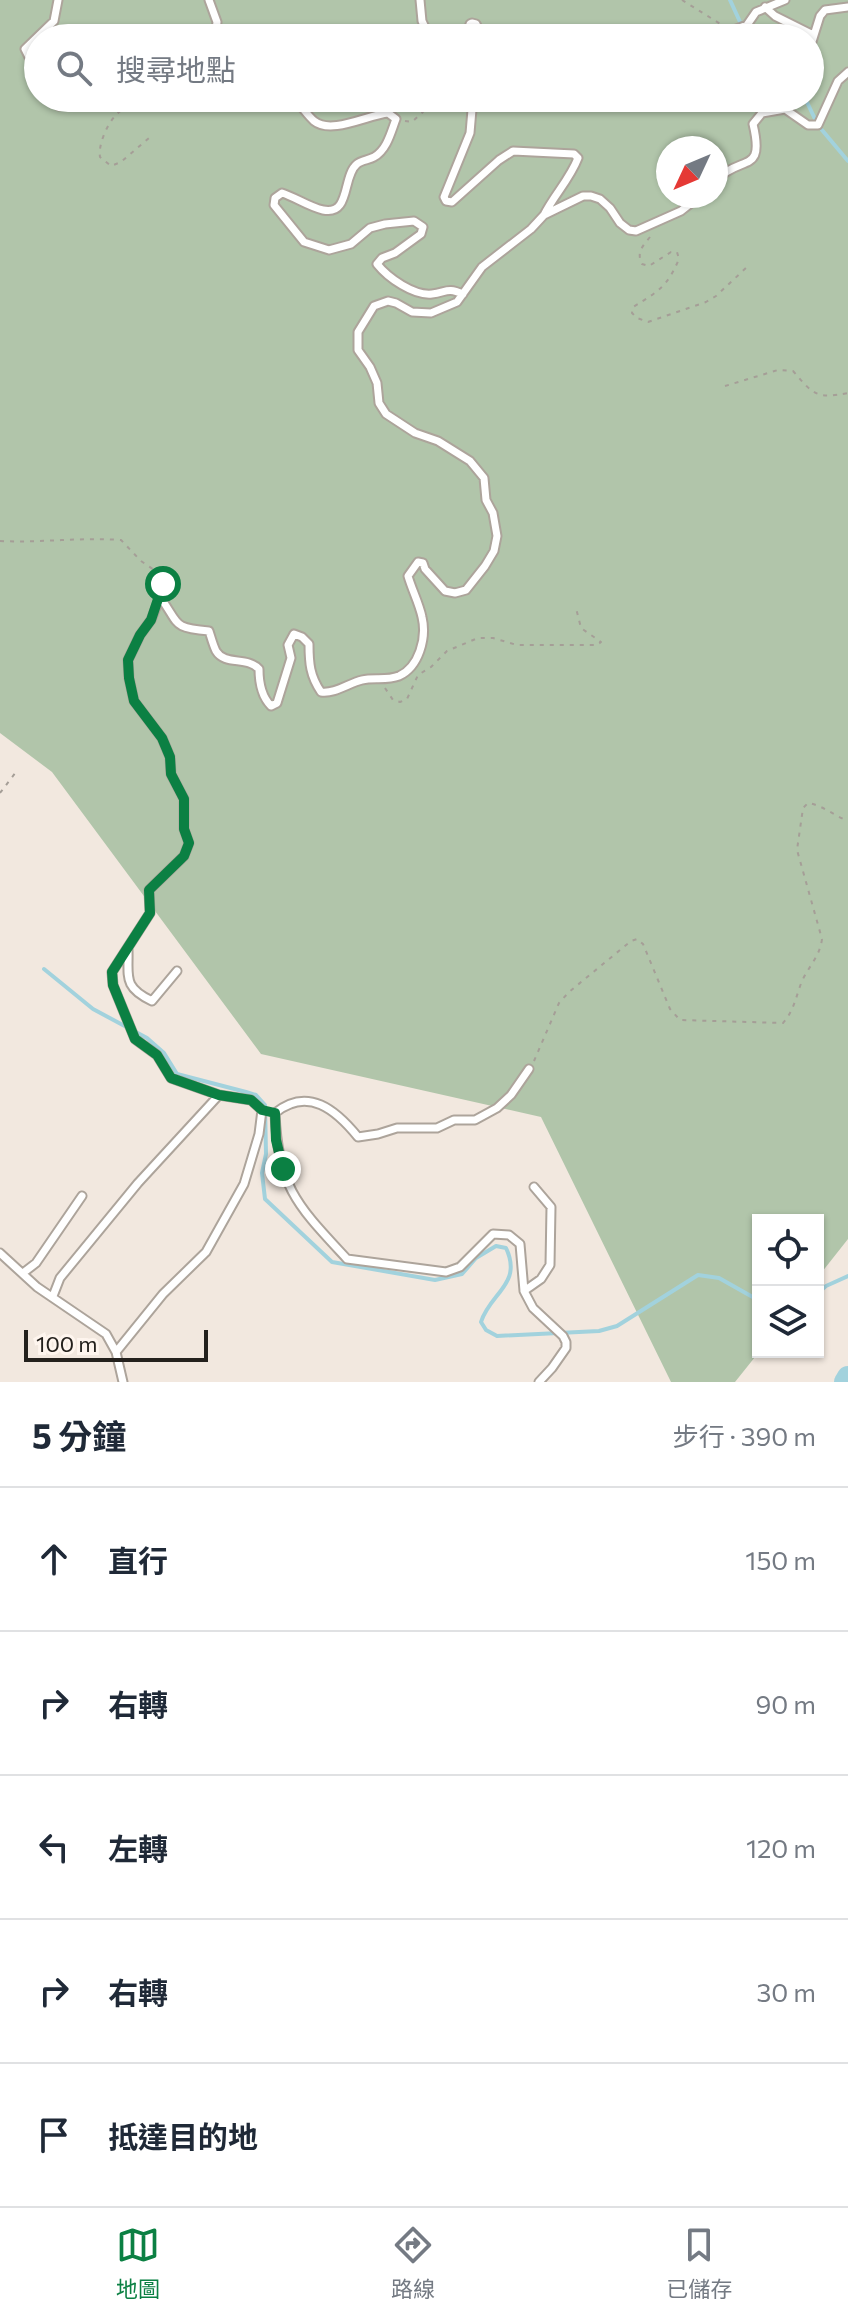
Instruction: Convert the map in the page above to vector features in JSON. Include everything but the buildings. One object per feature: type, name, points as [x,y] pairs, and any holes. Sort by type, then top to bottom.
[{"type":"lane","points":[[51,24],[58,0]]},
{"type":"lane","points":[[209,0],[217,24]]},
{"type":"lane","points":[[420,0],[423,24]]},
{"type":"lane","points":[[748,24],[756,12],[785,0]]},
{"type":"lane","points":[[765,7],[791,24]]},
{"type":"lane","points":[[817,24],[825,10],[848,7]]},
{"type":"lane","points":[[824,112],[838,81],[848,72]]},
{"type":"lane","points":[[307,112],[323,127],[336,127],[375,114],[388,113],[396,119],[385,146],[377,156],[357,164],[349,173],[345,197],[340,206],[323,210],[282,193],[275,198],[274,205],[304,242],[329,250],[351,244],[370,228],[414,221],[423,227],[421,234],[377,264],[383,272],[419,294],[451,289],[463,294]]},
{"type":"lane","points":[[160,597],[172,619],[186,629],[209,631],[216,652],[223,658],[254,664],[259,669],[264,699],[271,706],[277,703],[291,658],[288,645],[294,634],[309,644],[313,680],[321,692],[327,693],[370,678],[380,680],[398,676],[413,667],[419,655],[422,615],[408,576],[418,562],[423,563],[445,591],[455,593],[466,590],[485,566],[494,551],[497,536],[493,513],[486,500],[484,478],[470,461],[454,450],[415,433],[386,414],[379,403],[377,383],[370,367],[358,350],[358,332],[374,306],[382,302],[396,303],[412,312],[431,313],[457,302],[482,267],[544,215],[574,168],[578,158],[574,154],[513,151],[452,202],[446,201],[444,197],[470,133],[472,112]]},
{"type":"lane","points":[[728,172],[750,162],[757,153],[759,147],[753,124],[762,113],[768,112]]},
{"type":"lane","points":[[789,112],[808,125],[818,125],[824,112]]},
{"type":"lane","points":[[544,215],[583,196],[591,196],[610,208],[620,223],[636,231],[685,208]]},
{"type":"lane","points":[[160,597],[128,660],[129,678],[134,701],[162,738],[170,757],[171,774],[184,799],[184,829],[189,843],[184,856],[149,890],[150,913],[112,972],[113,985],[135,1039],[157,1055],[171,1078],[219,1095],[251,1100],[262,1110],[275,1113]]},
{"type":"lane","points":[[127,947],[129,963],[126,975],[130,984],[152,1001],[177,971]]},
{"type":"lane","points":[[275,1113],[283,1106],[294,1103],[327,1106],[343,1118],[358,1137],[397,1128],[437,1128],[454,1120],[475,1120],[497,1108],[511,1095],[529,1069]]},
{"type":"lane","points":[[53,1296],[60,1278],[138,1183],[219,1095]]},
{"type":"lane","points":[[116,1352],[163,1294],[206,1252],[244,1184],[259,1134],[262,1110]]},
{"type":"lane","points":[[275,1113],[276,1140],[290,1191],[302,1210],[347,1259],[446,1272],[460,1267],[493,1234],[509,1235],[520,1244],[524,1291],[533,1308],[566,1342],[566,1348],[539,1382]]},
{"type":"lane","points":[[524,1291],[541,1279],[550,1265],[551,1207],[534,1187]]},
{"type":"lane","points":[[23,1273],[36,1263],[82,1196]]},
{"type":"lane","points":[[0,1253],[37,1287],[106,1334],[116,1352],[123,1382]]},
{"type":"path","points":[[682,0],[721,24]]},
{"type":"path","points":[[119,112],[108,126],[99,150],[100,157],[111,166],[121,162],[149,138]]},
{"type":"path","points":[[396,119],[412,122],[423,112]]},
{"type":"path","points":[[658,221],[639,250],[639,259],[649,266],[671,252],[677,252],[679,259],[671,279],[655,294],[633,307],[632,313],[637,318],[648,322],[706,302],[747,267]]},
{"type":"path","points":[[725,386],[778,370],[793,371],[809,390],[825,398],[848,393]]},
{"type":"path","points":[[0,541],[34,542],[87,537],[121,540],[141,561],[163,576],[160,597]]},
{"type":"path","points":[[380,680],[393,700],[400,702],[407,699],[418,675],[447,651],[478,638],[493,638],[517,645],[597,645],[601,642],[581,628],[576,608]]},
{"type":"path","points":[[0,793],[16,772]]},
{"type":"path","points":[[529,1069],[540,1051],[559,1003],[637,939],[643,944],[670,1009],[680,1020],[783,1023],[790,1015],[804,977],[820,951],[822,939],[797,850],[803,808],[808,803],[817,804],[832,815],[848,821]]},
{"type":"green space","points":[[0,0],[848,0],[848,1239],[824,1269],[824,1214],[752,1214],[754,1358],[735,1382],[671,1382],[541,1117],[261,1054],[52,772],[0,733]]},
{"type":"waterway","points":[[730,0],[741,24]]},
{"type":"waterway","points":[[812,112],[815,119]]},
{"type":"waterway","points":[[822,130],[848,161]]},
{"type":"waterway","points":[[44,969],[93,1009],[147,1038],[164,1053],[177,1074],[256,1095],[265,1105],[266,1154],[262,1173],[265,1199],[332,1262],[435,1280],[462,1274],[476,1258],[496,1246],[506,1248],[511,1271],[508,1280],[481,1322],[486,1330],[497,1336],[599,1331],[617,1326],[698,1275],[719,1278],[752,1297]]},
{"type":"waterway","points":[[824,1288],[848,1276]]},
{"type":"waterway","points":[[845,1382],[848,1377]]},
{"type":"route","points":[[163,584],[151,620],[128,660],[129,678],[134,701],[162,738],[170,757],[171,774],[184,799],[184,829],[189,843],[184,856],[149,890],[150,913],[112,972],[113,985],[135,1039],[157,1055],[171,1078],[219,1095],[251,1100],[262,1110],[275,1113],[276,1140],[283,1169]]}]
